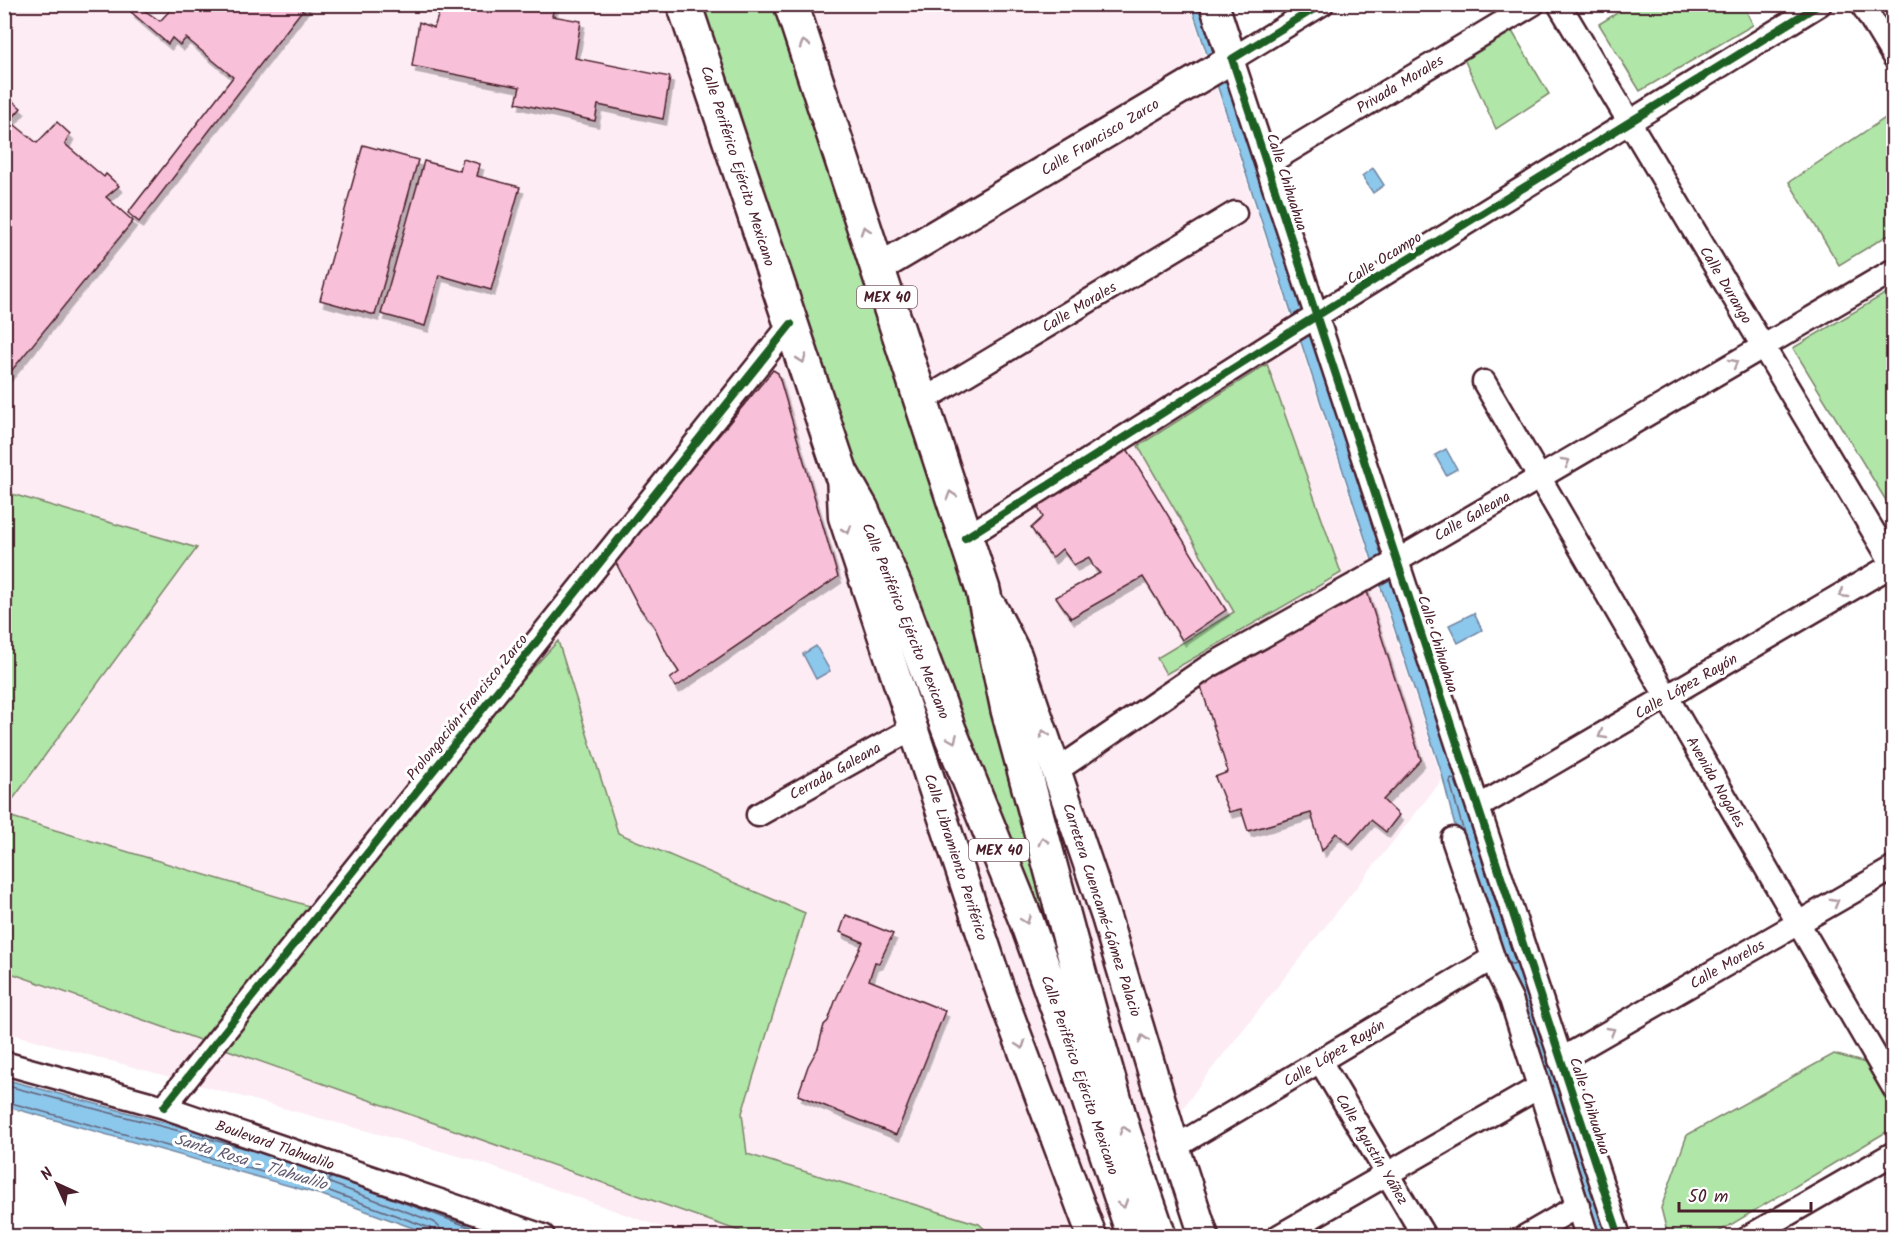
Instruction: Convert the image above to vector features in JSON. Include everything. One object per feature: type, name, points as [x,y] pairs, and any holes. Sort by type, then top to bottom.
[{"type":"highway","name":"Calle Periférico Ejército Mexicano","points":[[684,4],[841,473],[862,510],[897,591],[949,730],[1026,920],[1072,1048],[1149,1233]]},
{"type":"highway","name":"Calle Periférico Ejército Mexicano","points":[[791,4],[983,590],[1008,710],[1124,1133],[1149,1233]]},
{"type":"main road","name":"Calle Chihuahua","points":[[1214,4],[1219,67]]},
{"type":"main road","name":"Calle Francisco Zarco","points":[[878,269],[1219,67]]},
{"type":"main road","name":"Calle Libramiento Periférico","points":[[841,473],[840,494],[843,517],[1000,990],[1092,1236]]},
{"type":"main road","name":"Carretera Cuencamé-Gómez Palacio","points":[[983,590],[1017,655],[1106,917],[1204,1236]]},
{"type":"street","name":"Calle Francisco Zarco","points":[[1219,67],[1322,4]]},
{"type":"street","name":"Privada Morales","points":[[1267,164],[1533,4]]},
{"type":"street","name":"Calle Durango","points":[[1559,4],[1893,565]]},
{"type":"street","name":"Calle Ocampo","points":[[965,538],[1289,333],[1820,4]]},
{"type":"street","points":[[1862,4],[1893,57]]},
{"type":"street","name":"Calle Chihuahua","points":[[1219,67],[1267,164],[1313,319],[1393,563],[1478,807],[1618,1236]]},
{"type":"street","name":"Calle Morales","points":[[922,401],[1236,213]]},
{"type":"street","name":"Calle Galeana","points":[[1056,771],[1208,667],[1393,563],[1893,270]]},
{"type":"street","name":"Prolongación Francisco Zarco","points":[[164,1107],[791,324]]},
{"type":"street","name":"Avenida Nogales","points":[[1484,382],[1893,1088]]},
{"type":"street","name":"Calle López Rayón","points":[[1478,807],[1893,565]]},
{"type":"street","name":"Cerrada Galeana","points":[[758,815],[913,728]]},
{"type":"street","points":[[1453,839],[1494,958],[1511,999],[1587,1236]]},
{"type":"street","name":"Calle Morelos","points":[[1560,1060],[1893,868]]},
{"type":"street","name":"Calle López Rayón","points":[[1175,1147],[1494,958]]},
{"type":"street","name":"Calle Agustín Yáñez","points":[[1320,1061],[1424,1236]]},
{"type":"street","name":"Boulevard Tlahualilo","points":[[4,1063],[164,1107],[543,1236]]},
{"type":"street","points":[[1279,1236],[1539,1087]]},
{"type":"street","points":[[1750,1236],[1893,1154]]},
{"type":"street","points":[[1526,1236],[1578,1206]]},
{"type":"shaded area","points":[[4,5],[1189,5],[1442,780],[1203,1080],[1095,1236],[686,1236],[473,1160],[5,1032]]},
{"type":"green space","points":[[1743,4],[1753,25],[1640,91],[1599,24],[1630,5]]},
{"type":"green space","points":[[700,5],[799,5],[1104,1073],[869,513],[775,243],[737,102]]},
{"type":"green space","points":[[1509,26],[1549,94],[1496,129],[1464,59]]},
{"type":"green space","points":[[1893,113],[1893,232],[1839,265],[1789,182]]},
{"type":"green space","points":[[1893,289],[1893,512],[1793,348]]},
{"type":"green space","points":[[1267,364],[1341,573],[1166,674],[1157,658],[1234,612],[1138,446]]},
{"type":"green space","points":[[4,492],[197,548],[5,810]]},
{"type":"green space","points":[[558,641],[618,833],[805,913],[742,1113],[747,1154],[979,1224],[992,1236],[753,1236],[5,971],[5,815],[312,907]]},
{"type":"green space","points":[[1834,1054],[1869,1064],[1893,1116],[1893,1128],[1712,1236],[1668,1236],[1661,1208],[1687,1135]]},
{"type":"water","points":[[1191,5],[1209,5],[1613,1236],[1591,1236],[1453,819],[1442,774]]},
{"type":"water","points":[[1373,168],[1384,185],[1373,193],[1362,176]]},
{"type":"water","points":[[1446,449],[1457,469],[1446,475],[1435,455]]},
{"type":"water","points":[[1474,613],[1482,630],[1458,643],[1449,625]]},
{"type":"water","points":[[816,646],[830,671],[816,679],[803,654]]},
{"type":"water","name":"Santa Rosa - Tlahualilo","points":[[4,1079],[170,1124],[343,1166],[533,1236],[435,1236],[322,1195],[5,1106]]},
{"type":"building","points":[[176,4],[307,4],[139,222],[128,213],[233,77],[186,38],[180,45],[172,38],[168,44],[131,12],[138,6],[160,21]]},
{"type":"building","points":[[442,4],[489,13],[490,4],[555,4],[552,16],[581,21],[575,58],[670,77],[663,119],[598,105],[595,121],[516,103],[520,87],[412,66],[419,22],[434,28]]},
{"type":"building","points":[[4,94],[21,108],[10,121],[37,143],[57,122],[70,134],[65,144],[104,177],[106,174],[119,186],[106,197],[133,221],[4,380]]},
{"type":"building","points":[[363,145],[418,160],[375,315],[320,300]]},
{"type":"building","points":[[463,159],[480,164],[477,176],[520,187],[491,290],[439,275],[425,326],[381,314],[424,161],[460,171]]},
{"type":"building","points":[[773,370],[778,373],[838,577],[676,687],[670,679],[679,672],[667,654],[654,626],[639,607],[615,561]]},
{"type":"building","points":[[1126,447],[1226,610],[1182,640],[1143,577],[1071,618],[1056,597],[1100,573],[1093,566],[1089,557],[1074,565],[1062,549],[1052,558],[1031,528],[1043,517],[1035,502]]},
{"type":"building","points":[[1364,582],[1421,760],[1383,800],[1399,815],[1386,832],[1371,820],[1350,844],[1336,833],[1322,851],[1311,813],[1248,831],[1241,809],[1229,812],[1215,777],[1228,772],[1199,680]]},
{"type":"building","points":[[846,915],[893,934],[879,963],[875,962],[869,980],[945,1011],[896,1135],[798,1095],[808,1066],[818,1048],[824,1025],[828,1021],[863,942],[840,932]]},
{"type":"cycle path","points":[[1322,4],[1232,59],[1619,1236]]},
{"type":"cycle path","points":[[965,538],[1289,333],[1820,4]]},
{"type":"cycle path","points":[[164,1107],[791,324]]}]
